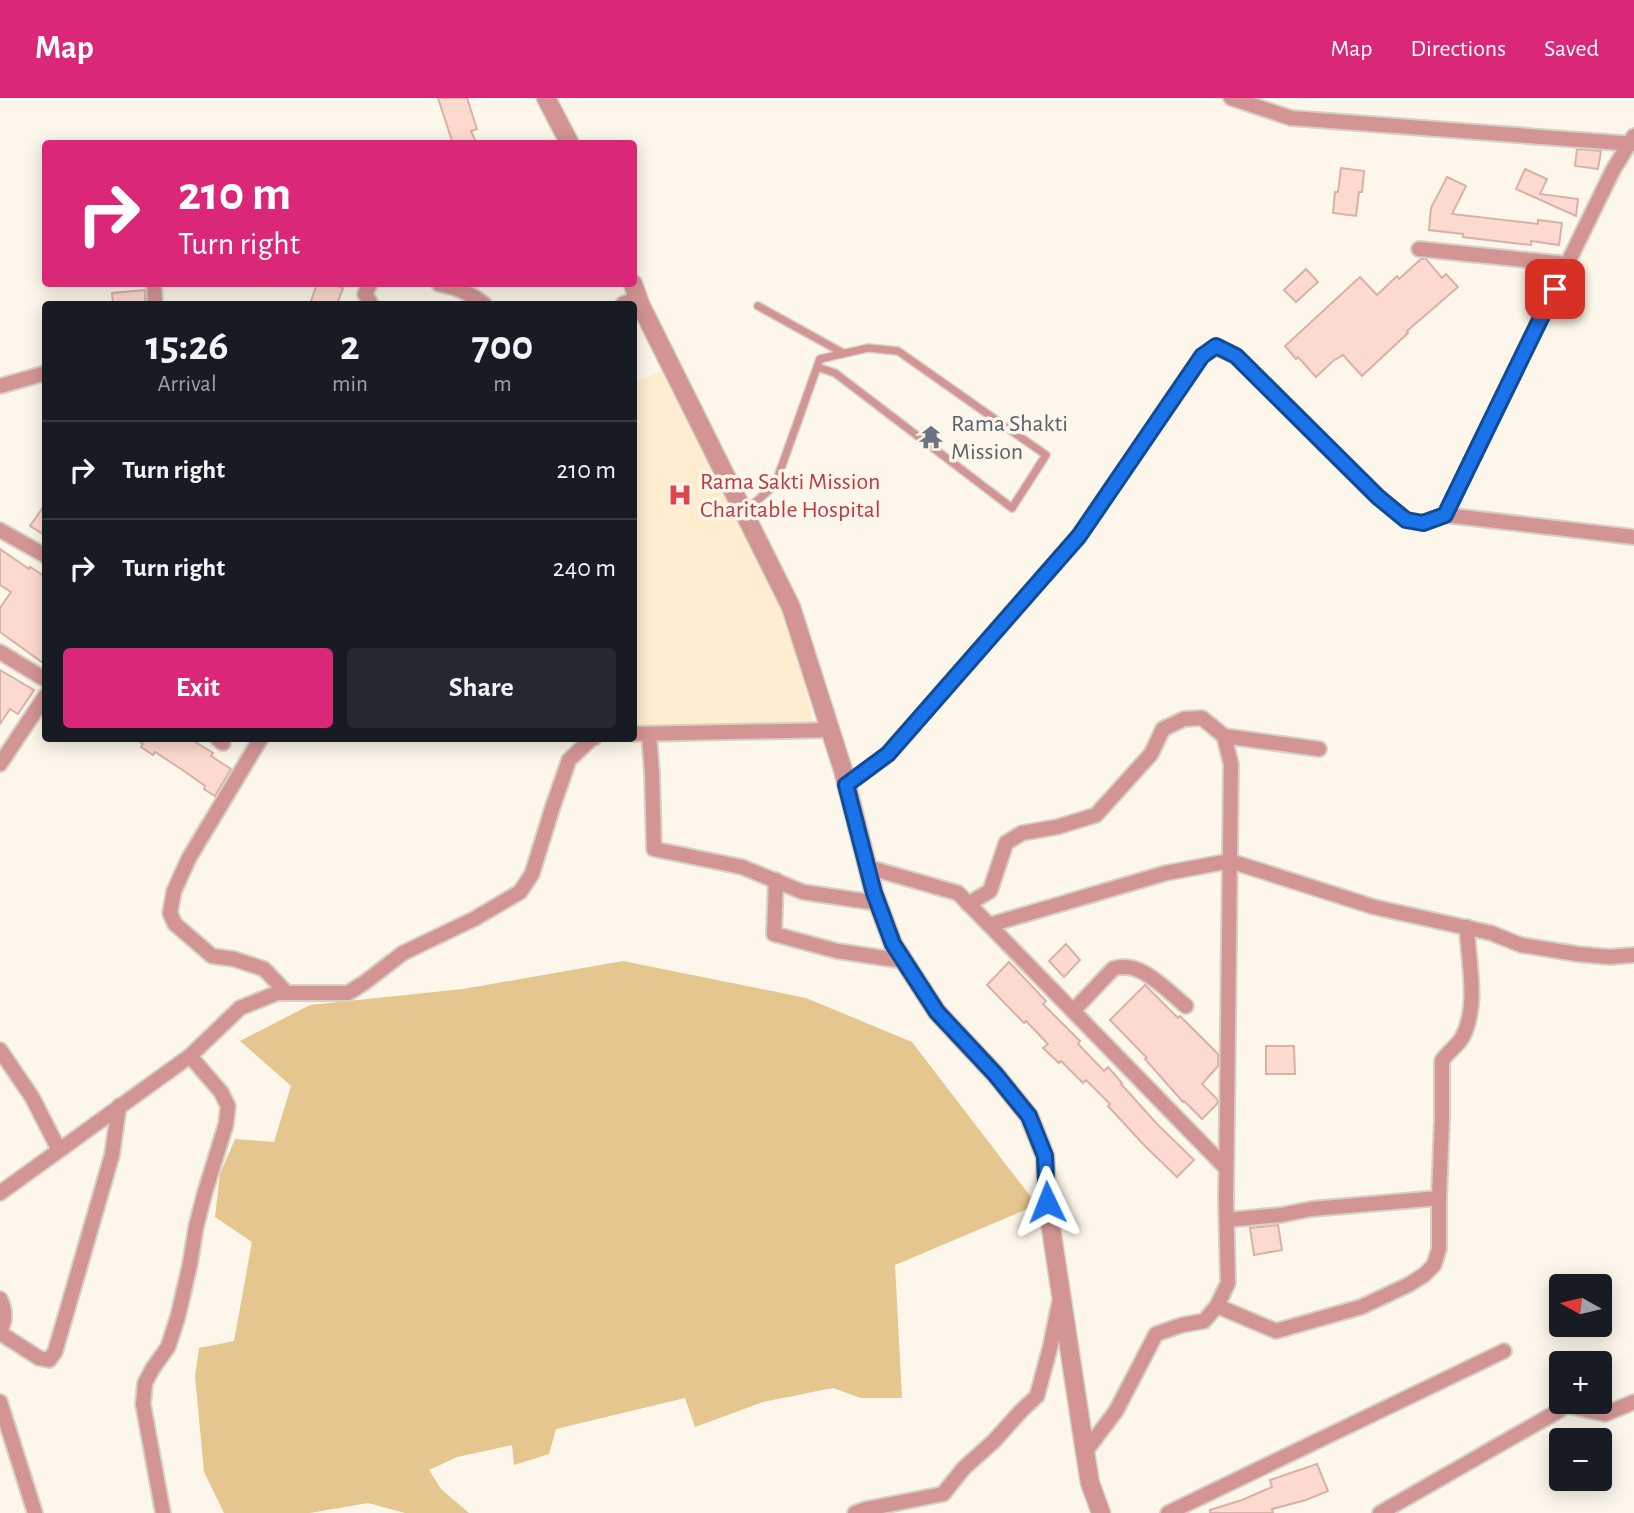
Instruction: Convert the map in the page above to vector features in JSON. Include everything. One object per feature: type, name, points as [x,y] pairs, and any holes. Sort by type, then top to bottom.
[{"type":"street","points":[[546,98],[568,140]]},
{"type":"street","points":[[1231,98],[1291,118],[1633,141]]},
{"type":"street","points":[[1445,515],[1613,170],[1633,141]]},
{"type":"street","points":[[1419,249],[1567,264]]},
{"type":"street","points":[[455,287],[480,301]]},
{"type":"street","points":[[637,307],[791,607],[846,785],[877,903],[893,944],[937,1012],[995,1074],[1029,1116],[1045,1156],[1047,1202],[1085,1452],[1090,1483],[1101,1513]]},
{"type":"street","points":[[846,785],[888,754],[1079,536],[1202,356],[1216,346],[1236,356],[1369,488],[1406,520],[1423,523],[1445,515],[1634,537]]},
{"type":"street","points":[[0,386],[42,374]]},
{"type":"street","points":[[0,530],[42,554]]},
{"type":"street","points":[[0,652],[42,678]]},
{"type":"street","points":[[1,760],[42,701]]},
{"type":"street","points":[[968,904],[990,891],[1006,843],[1022,833],[1057,827],[1096,815],[1151,754],[1163,729],[1184,719],[1202,718],[1224,736],[1319,748]]},
{"type":"street","points":[[637,734],[830,730]]},
{"type":"street","points":[[649,734],[654,849],[742,867],[803,892],[877,903]]},
{"type":"street","points":[[1085,1452],[1116,1411],[1156,1334],[1204,1321],[1217,1306],[1228,1283],[1231,765],[1224,736]]},
{"type":"street","points":[[259,742],[189,858],[174,891],[170,913],[175,924],[212,957],[234,959],[264,969],[286,993]]},
{"type":"street","points":[[0,1193],[190,1056],[240,1008],[277,993],[348,993],[403,953],[474,919],[520,892],[532,874],[569,760],[588,742]]},
{"type":"street","points":[[989,925],[1166,873],[1230,861],[1374,907],[1491,933],[1521,945],[1610,957],[1634,955]]},
{"type":"street","points":[[867,867],[958,893],[1227,1168]]},
{"type":"street","points":[[776,880],[774,934],[837,951],[904,961]]},
{"type":"street","points":[[1217,1306],[1276,1331],[1361,1307],[1424,1275],[1434,1265],[1439,1249],[1441,1061],[1463,1037],[1470,1014],[1471,984],[1466,927]]},
{"type":"street","points":[[1073,1011],[1113,969],[1120,966],[1141,970],[1186,1006]]},
{"type":"street","points":[[0,1050],[32,1097],[59,1150]]},
{"type":"street","points":[[163,1513],[143,1404],[145,1383],[168,1347],[178,1316],[196,1227],[226,1124],[228,1106],[221,1092],[190,1056]]},
{"type":"street","points":[[0,1299],[4,1308],[4,1324],[0,1332],[39,1358],[49,1360],[55,1352],[112,1155],[119,1106]]},
{"type":"street","points":[[1227,1220],[1311,1209],[1439,1198]]},
{"type":"street","points":[[855,1513],[943,1494],[964,1468],[1037,1396],[1061,1295]]},
{"type":"street","points":[[1168,1513],[1504,1351]]},
{"type":"street","points":[[0,1402],[35,1513]]},
{"type":"street","points":[[1380,1513],[1567,1406],[1605,1414],[1634,1402]]},
{"type":"lane","points":[[758,306],[843,354]]},
{"type":"lane","points":[[744,512],[775,485],[817,367],[820,359],[868,348],[898,351],[1046,455],[1012,508],[835,373],[817,367]]},
{"type":"shaded area","name":"Rama Sakti Mission Charitable Hospital","points":[[661,372],[786,608],[814,726],[637,726],[637,381]]},
{"type":"shaded area","points":[[623,961],[806,998],[912,1042],[1037,1205],[895,1265],[902,1398],[861,1398],[833,1388],[763,1402],[695,1427],[685,1398],[556,1429],[549,1454],[514,1465],[512,1445],[457,1457],[429,1470],[441,1489],[469,1513],[405,1513],[368,1503],[310,1513],[224,1513],[204,1472],[195,1376],[199,1348],[234,1341],[252,1242],[215,1217],[220,1174],[235,1139],[274,1142],[291,1086],[240,1041],[310,1005],[463,989]]},
{"type":"building","points":[[438,98],[467,98],[477,129],[471,131],[475,140],[452,140]]},
{"type":"building","points":[[1577,149],[1601,151],[1598,169],[1575,166]]},
{"type":"building","points":[[1341,168],[1364,171],[1356,216],[1333,213]]},
{"type":"building","points":[[1525,169],[1547,179],[1540,194],[1578,199],[1576,216],[1516,189]]},
{"type":"building","points":[[1447,177],[1466,186],[1452,214],[1538,224],[1538,220],[1562,223],[1559,245],[1487,240],[1429,230],[1431,208]]},
{"type":"building","points":[[1421,259],[1426,259],[1442,278],[1446,274],[1458,287],[1407,331],[1408,333],[1362,376],[1343,355],[1316,377],[1285,346],[1360,277],[1377,295]]},
{"type":"building","points":[[1306,269],[1318,282],[1296,302],[1284,290]]},
{"type":"building","points":[[316,287],[343,288],[338,301],[311,301]]},
{"type":"building","points":[[145,290],[145,301],[113,301],[112,293]]},
{"type":"building","points":[[42,509],[42,534],[30,526]]},
{"type":"building","points":[[0,549],[42,574],[42,662],[0,632],[0,608],[11,592],[0,585]]},
{"type":"building","points":[[0,670],[34,690],[18,714],[10,709],[0,724]]},
{"type":"building","points":[[140,742],[195,742],[231,769],[215,796],[184,771],[155,752],[153,755],[141,747],[143,744]]},
{"type":"building","points":[[1066,944],[1080,960],[1064,977],[1049,961]]},
{"type":"building","points":[[1009,962],[1046,1001],[1043,1004],[1080,1041],[1078,1044],[1104,1071],[1108,1067],[1157,1124],[1194,1160],[1177,1177],[1144,1145],[1086,1080],[1083,1083],[1043,1048],[1048,1044],[987,985]]},
{"type":"building","points":[[1145,985],[1218,1054],[1218,1066],[1202,1084],[1218,1100],[1202,1119],[1183,1102],[1145,1059],[1147,1058],[1110,1020]]},
{"type":"building","points":[[1266,1046],[1294,1046],[1295,1074],[1266,1074]]},
{"type":"building","points":[[1278,1225],[1282,1250],[1254,1255],[1250,1228]]},
{"type":"building","points":[[1317,1464],[1328,1491],[1272,1509],[1273,1513],[1210,1513],[1210,1510],[1272,1487],[1270,1480]]},
{"type":"place","name":"Rama Shakti Mission","points":[[931,437]]},
{"type":"place","name":"Rama Sakti Mission Charitable Hospital","points":[[680,495]]},
{"type":"route","points":[[1047,1202],[1045,1156],[1029,1116],[995,1074],[937,1012],[893,944],[874,893],[846,785],[888,754],[1079,536],[1202,356],[1216,346],[1236,356],[1378,497],[1406,520],[1423,523],[1445,515],[1555,289]]}]
